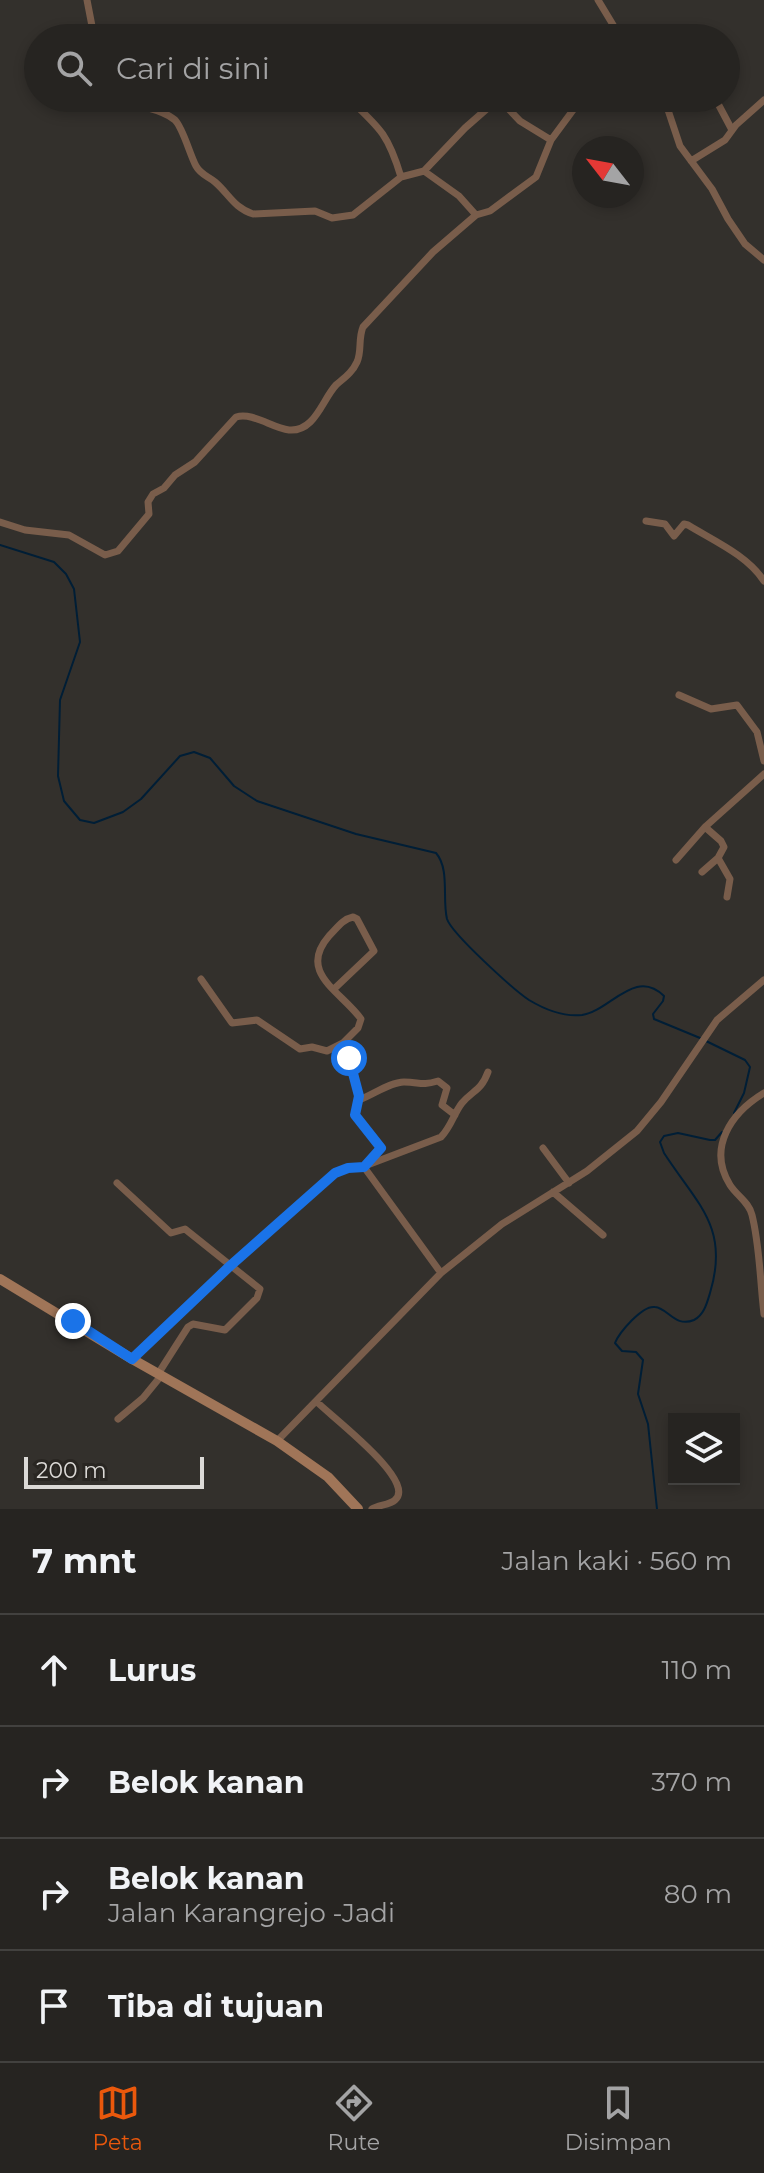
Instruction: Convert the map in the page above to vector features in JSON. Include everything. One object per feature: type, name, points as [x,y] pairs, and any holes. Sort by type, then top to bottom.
[{"type":"street","points":[[87,0],[92,24]]},
{"type":"street","points":[[598,0],[613,24]]},
{"type":"street","points":[[691,161],[725,140],[764,100]]},
{"type":"street","points":[[161,112],[178,122],[199,171],[220,186],[237,207],[253,214],[315,211],[332,218],[353,215],[401,177],[424,171],[483,112]]},
{"type":"street","points":[[363,112],[383,130],[401,177]]},
{"type":"street","points":[[511,112],[551,140]]},
{"type":"street","points":[[0,522],[25,530],[69,535],[105,555],[118,551],[149,514],[148,502],[153,494],[195,462],[236,417],[245,416],[290,430],[306,426],[356,364],[360,352],[359,335],[367,321],[433,252],[476,215],[490,211],[536,177],[551,140],[572,112]]},
{"type":"street","points":[[669,112],[680,146],[712,189],[745,244],[764,260]]},
{"type":"street","points":[[722,112],[732,130]]},
{"type":"street","points":[[424,171],[459,196],[476,215]]},
{"type":"street","points":[[646,521],[665,524],[674,536],[684,524],[688,525],[743,559],[756,569],[764,581]]},
{"type":"street","points":[[679,695],[711,709],[737,705],[757,732],[764,761]]},
{"type":"street","points":[[676,860],[705,827],[764,774]]},
{"type":"street","points":[[702,872],[718,858],[724,845],[705,827]]},
{"type":"street","points":[[718,858],[730,879],[727,897]]},
{"type":"street","points":[[201,979],[232,1023],[257,1020],[300,1049],[312,1047],[327,1051],[343,1043],[358,1028],[361,1019],[321,975],[317,965],[322,945],[350,916],[357,919],[374,951],[334,989]]},
{"type":"street","points":[[277,1441],[441,1273],[502,1224],[569,1183],[637,1131],[661,1102],[703,1037],[727,1009],[764,980]]},
{"type":"street","points":[[343,1043],[359,1100],[356,1116],[381,1148],[366,1166]]},
{"type":"street","points":[[132,1359],[335,1173],[366,1166],[441,1137],[461,1104],[479,1090],[488,1072]]},
{"type":"street","points":[[359,1100],[397,1083],[421,1086],[438,1081],[447,1090],[442,1105],[455,1115]]},
{"type":"street","points":[[764,1093],[746,1108],[724,1135],[718,1153],[730,1185],[750,1210],[764,1314]]},
{"type":"street","points":[[543,1148],[569,1183]]},
{"type":"street","points":[[366,1166],[441,1273]]},
{"type":"street","points":[[117,1183],[171,1233],[185,1229],[260,1289],[257,1298],[225,1330],[193,1324],[188,1327],[143,1398],[118,1419]]},
{"type":"street","points":[[553,1192],[603,1235]]},
{"type":"street","points":[[0,1279],[159,1375],[277,1441],[328,1477],[358,1509]]},
{"type":"street","points":[[316,1401],[380,1458],[399,1491],[394,1501],[372,1509]]},
{"type":"waterway","points":[[0,545],[54,562],[66,574],[74,589],[80,642],[60,700],[58,776],[64,801],[80,820],[94,823],[123,812],[141,799],[180,756],[194,752],[210,758],[234,786],[257,801],[356,834],[436,853],[443,867],[447,919],[451,926],[498,974],[535,1003],[561,1014],[582,1015],[633,988],[653,988],[664,996],[653,1014],[654,1019],[700,1038]]},
{"type":"waterway","points":[[706,1041],[745,1060],[750,1067],[744,1093],[734,1113]]},
{"type":"waterway","points":[[657,1509],[648,1424],[638,1394],[643,1360],[636,1352],[622,1351],[615,1343],[632,1320],[644,1310],[660,1308],[677,1320],[687,1322],[697,1318],[705,1308],[715,1270],[713,1233],[707,1217],[664,1153],[660,1142],[664,1136],[678,1133],[715,1140],[722,1132]]},
{"type":"route","points":[[73,1321],[132,1359],[335,1173],[368,1165],[381,1148],[355,1115],[359,1096],[349,1058]]}]
